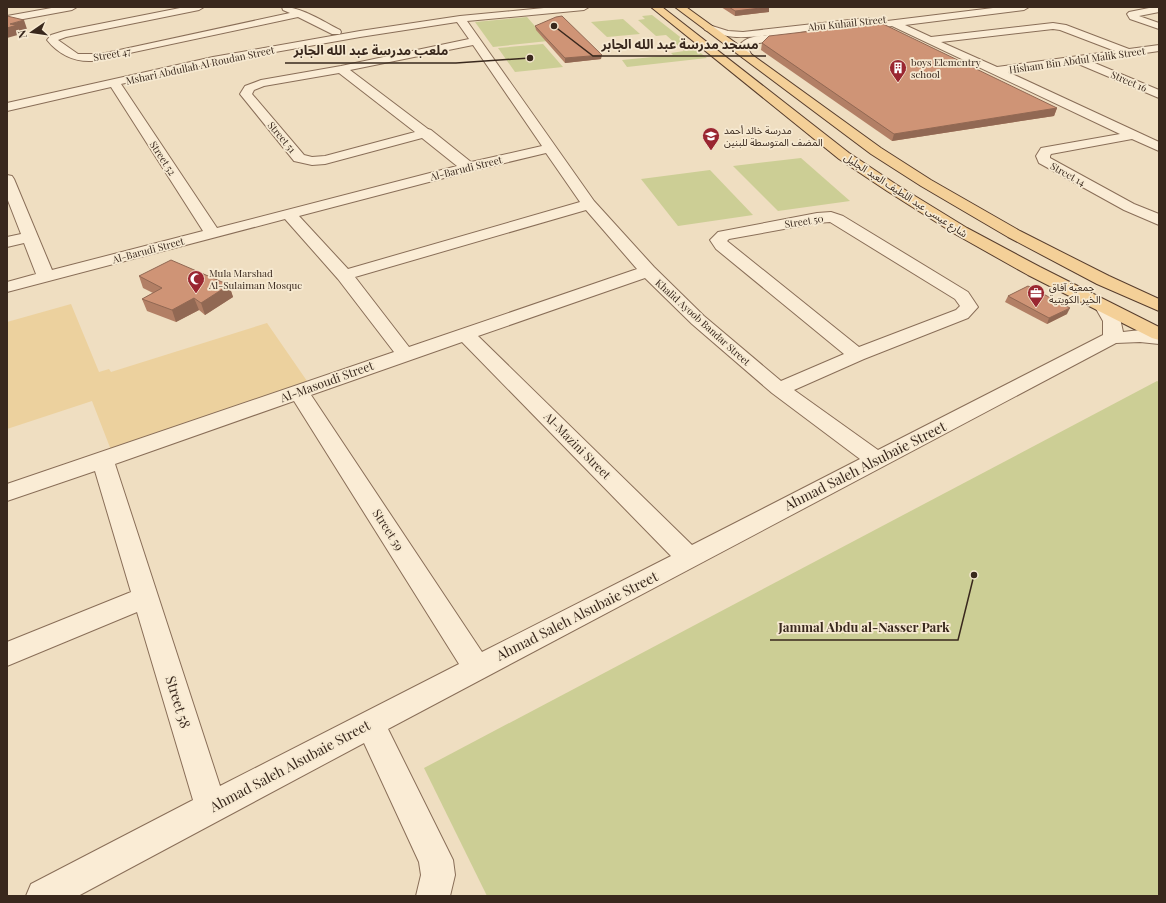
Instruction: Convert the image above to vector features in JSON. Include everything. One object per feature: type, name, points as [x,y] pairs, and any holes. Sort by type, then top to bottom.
[{"type":"main road","name":"شارع عيسى عبد اللطيف العبد الجليل","points":[[656,7],[844,156],[892,188],[961,231],[1034,272],[1159,334]]},
{"type":"main road","name":"شارع عيسى عبد اللطيف العبد الجليل","points":[[680,7],[876,151],[926,183],[1014,234],[1103,280],[1159,306]]},
{"type":"main road","points":[[797,118],[802,121],[818,123],[825,122],[829,120],[830,117]]},
{"type":"main road","points":[[844,156],[845,152],[850,149],[862,148],[876,151]]},
{"type":"street","points":[[7,19],[72,7]]},
{"type":"street","name":"Street 47","points":[[199,7],[64,34],[55,37],[52,40],[73,57],[101,57],[300,14]]},
{"type":"street","points":[[285,7],[336,32]]},
{"type":"street","name":"Mshari Abdullah Al Roudan Street","points":[[7,101],[336,32],[458,15],[533,7]]},
{"type":"street","name":"Mshari Abdullah Al Roudan Street","points":[[277,45],[458,15],[584,7]]},
{"type":"street","name":"Abu Kuhail Street","points":[[747,56],[743,50],[745,44],[767,35],[985,7]]},
{"type":"street","name":"Abu Kuhail Street","points":[[709,28],[734,35],[767,35],[893,23],[1024,7]]},
{"type":"street","points":[[1159,9],[1132,14],[1133,17],[1159,26]]},
{"type":"street","name":"Khalid Ayoob Bandar Street","points":[[458,15],[589,204],[648,271],[698,320],[779,389],[876,460]]},
{"type":"street","points":[[893,23],[1159,147]]},
{"type":"street","points":[[928,40],[1053,26],[1062,27],[1127,52]]},
{"type":"street","name":"Street 51","points":[[426,133],[325,160],[312,161],[300,158],[246,94],[249,88],[261,83],[341,69],[476,41]]},
{"type":"street","name":"Hisham Bin Abdul Malik Street","points":[[995,71],[1158,49]]},
{"type":"street","name":"Mshari Abdullah Al Roudan Street","points":[[7,107],[252,50]]},
{"type":"street","name":"Street 16","points":[[1078,60],[1159,94]]},
{"type":"street","points":[[341,69],[426,133],[468,167]]},
{"type":"street","name":"Street 52","points":[[114,83],[212,234]]},
{"type":"street","name":"Street 14","points":[[1133,135],[1046,151],[1043,156],[1044,160],[1129,208],[1159,220]]},
{"type":"street","name":"Al-Barudi Street","points":[[7,287],[468,167],[549,148]]},
{"type":"street","points":[[7,179],[46,277]]},
{"type":"street","points":[[344,275],[589,204]]},
{"type":"street","points":[[289,214],[344,275],[405,354]]},
{"type":"street","name":"Street 50","points":[[779,389],[857,355],[962,314],[970,307],[962,296],[838,219],[831,217],[817,218],[724,235],[718,240],[722,246],[857,355]]},
{"type":"street","points":[[7,242],[29,237]]},
{"type":"street","name":"Al-Masoudi Street","points":[[7,493],[648,271]]},
{"type":"street","points":[[1104,307],[1114,323],[1112,338]]},
{"type":"street","name":"Al-Mazini Street","points":[[466,335],[689,558]]},
{"type":"street","name":"Ahmad Saleh Alsubaie Street","points":[[43,896],[477,668],[1112,338],[1140,336],[1159,338]]},
{"type":"street","name":"Street 59","points":[[299,392],[477,668]]},
{"type":"street","name":"Street 58","points":[[103,460],[211,807]]},
{"type":"street","points":[[7,654],[146,598]]},
{"type":"street","points":[[370,724],[436,860],[438,875],[433,896]]},
{"type":"green space","points":[[652,15],[707,58],[627,67],[622,60],[673,55],[671,53],[684,51],[666,35],[656,36],[638,20],[645,19],[642,16]]},
{"type":"green space","points":[[527,17],[548,41],[493,47],[475,22]]},
{"type":"green space","points":[[623,19],[640,34],[607,37],[591,22]]},
{"type":"green space","points":[[543,44],[563,67],[515,72],[498,48]]},
{"type":"green space","points":[[801,158],[850,201],[778,211],[733,166]]},
{"type":"green space","points":[[710,170],[753,215],[678,226],[641,179]]},
{"type":"green space","points":[[1157,381],[1159,382],[1159,896],[487,896],[424,768]]},
{"type":"sand","points":[[71,304],[99,372],[109,369],[111,372],[267,323],[307,381],[111,450],[92,401],[7,429],[7,322]]},
{"type":"building","points":[[729,7],[769,7],[735,11]]},
{"type":"building","points":[[7,16],[24,20],[10,24],[17,25],[7,28]]},
{"type":"building","points":[[562,16],[602,55],[565,58],[535,26]]},
{"type":"building","name":"boys Elementry school","points":[[881,23],[1057,108],[894,134],[762,43],[769,36]]},
{"type":"building","points":[[171,260],[229,285],[201,303],[194,298],[172,310],[142,299],[162,288],[139,276]]},
{"type":"building","points":[[1028,286],[1070,308],[1049,318],[1008,296]]},
{"type":"place","name":"مسجد مدرسة عبد الله الجابر","points":[[554,26]]},
{"type":"place","name":"ملعب مدرسة عبد الله الجابر","points":[[530,58]]},
{"type":"place","name":"boys Elementry school","points":[[898,83]]},
{"type":"place","name":"مدرسة خالد أحمد المضف المتوسطة للبنين","points":[[711,151]]},
{"type":"place","name":"Mula Marshad Al-Sulaiman Mosque","points":[[196,294]]},
{"type":"place","name":"جمعية آفاق الخير الكويتية","points":[[1036,308]]},
{"type":"place","name":"Jammal Abdu al-Nasser Park","points":[[974,575]]}]
